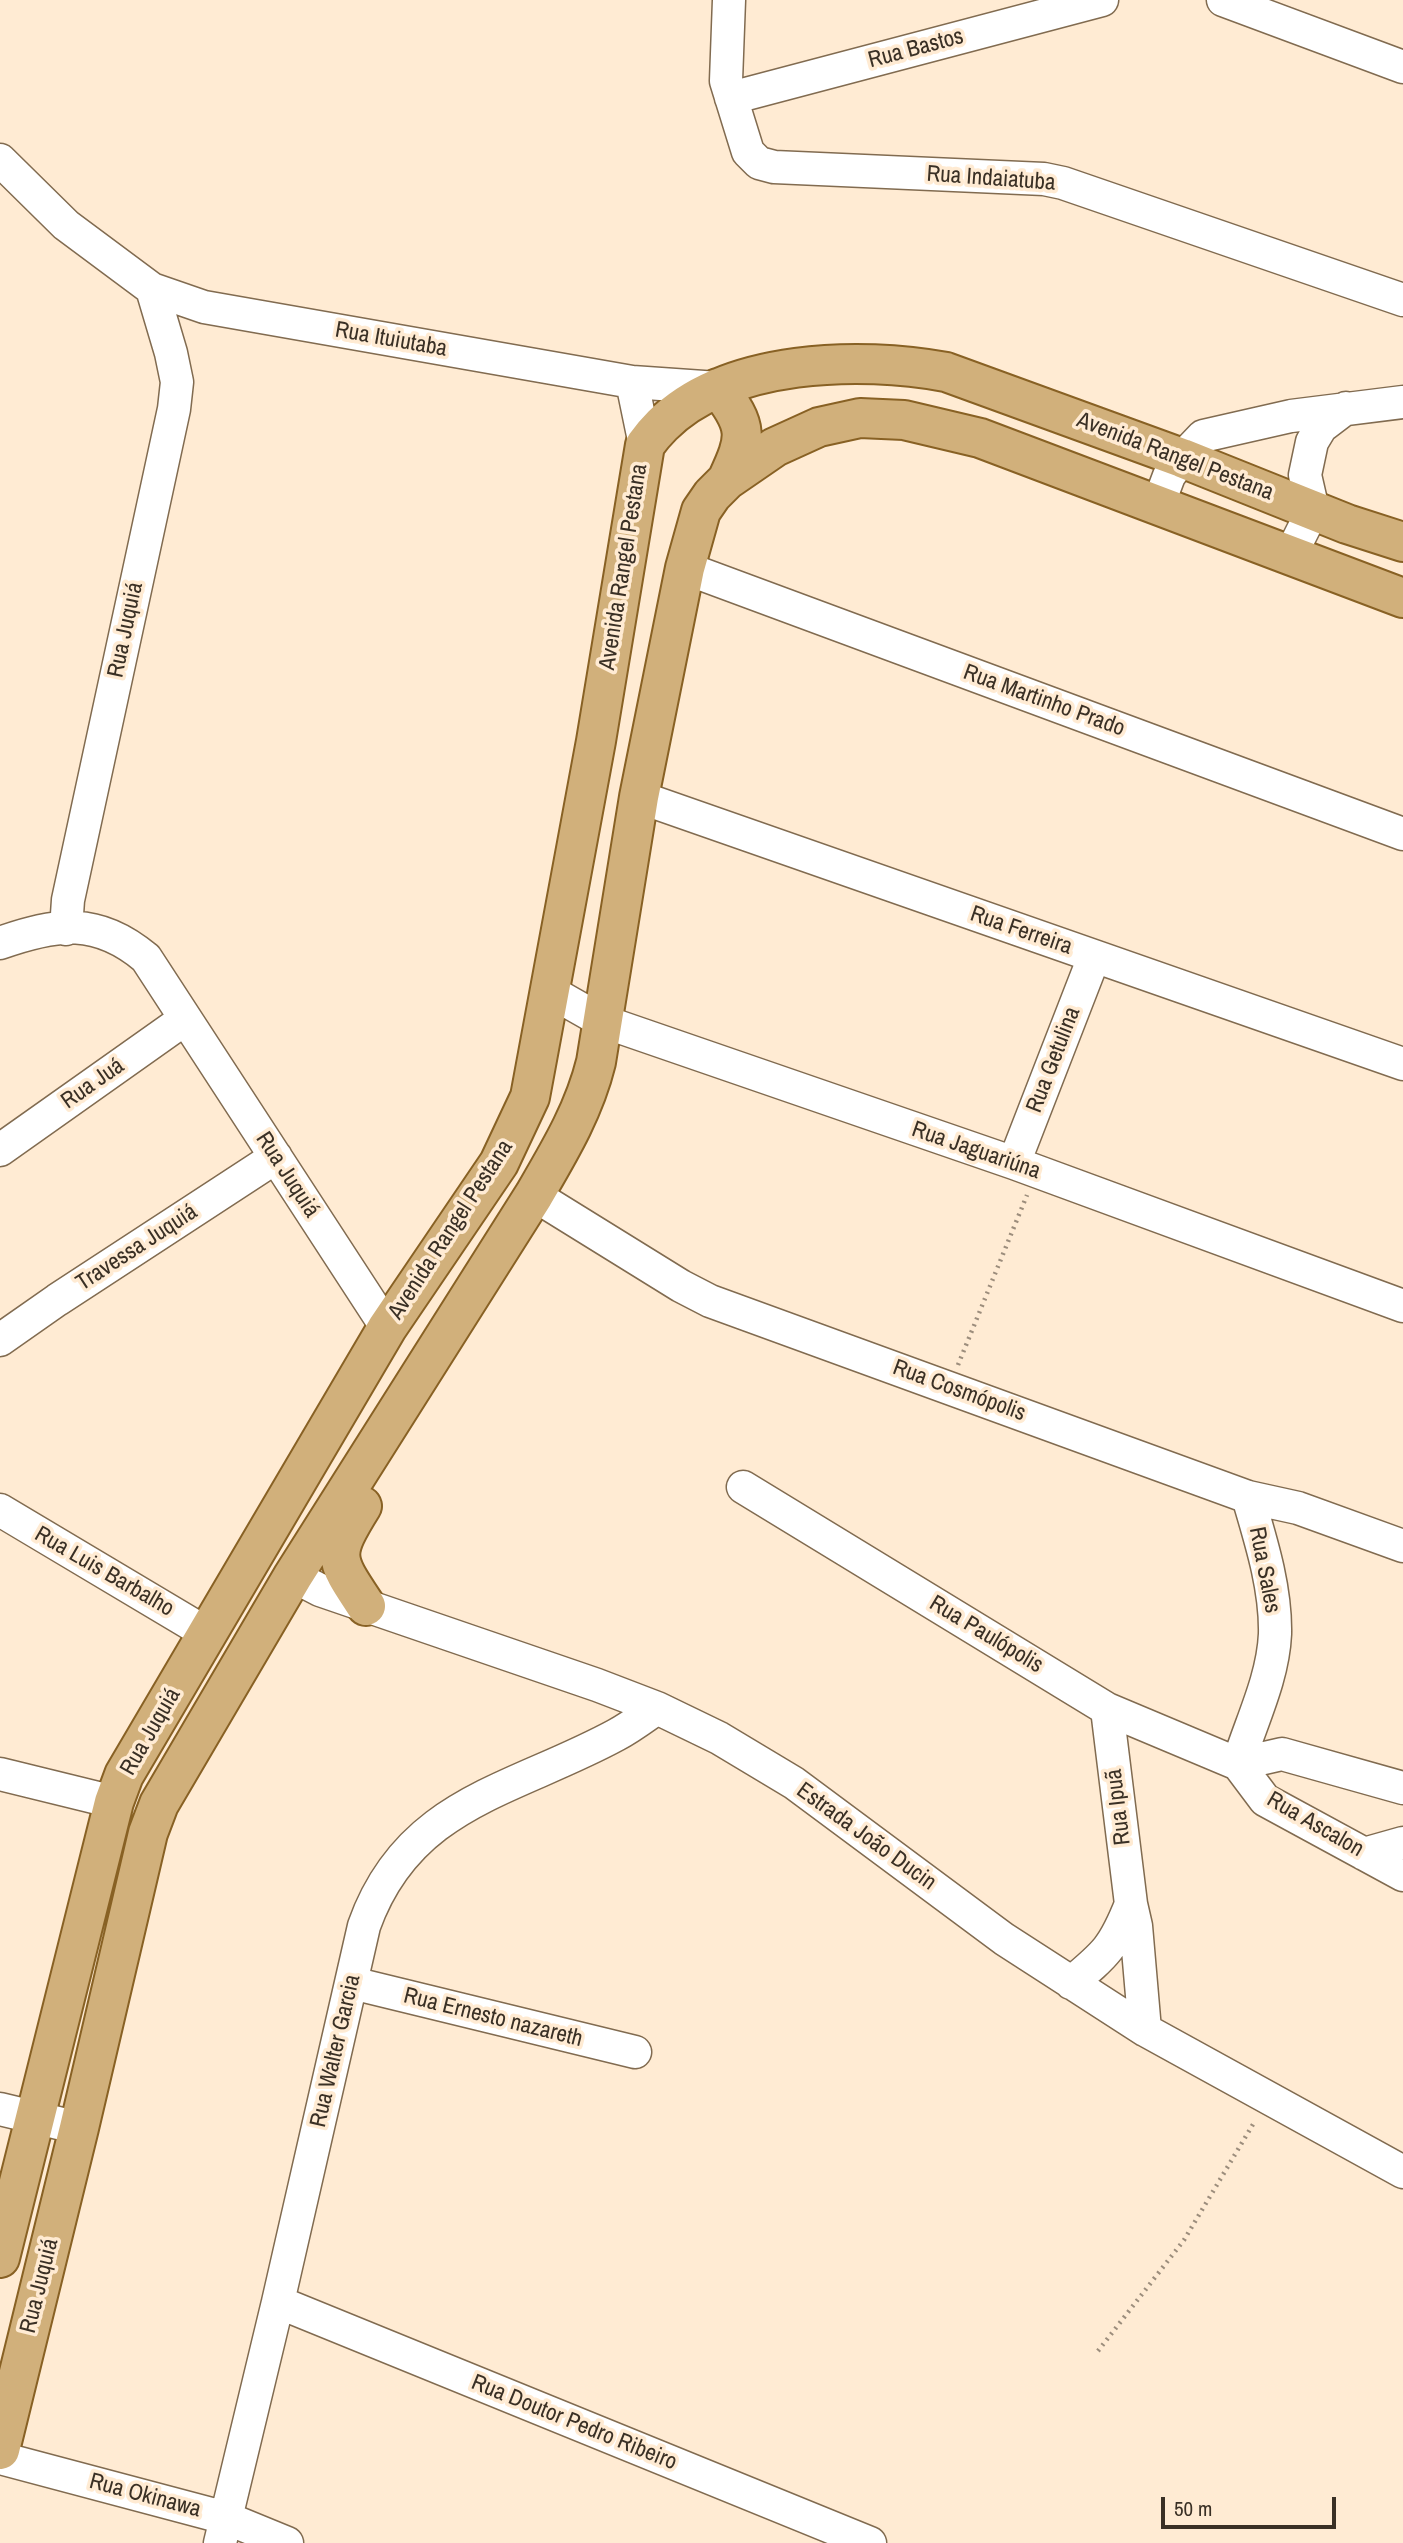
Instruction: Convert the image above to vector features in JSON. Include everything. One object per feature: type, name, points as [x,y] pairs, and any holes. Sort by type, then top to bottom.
[{"type":"main road","name":"Avenida Rangel Pestana","points":[[387,1328],[499,1163],[530,1097],[596,741],[645,445],[663,424],[718,388],[755,376],[789,369],[868,363],[909,365],[946,372],[1403,542]]},
{"type":"main road","points":[[718,388],[734,408],[743,433],[742,449],[727,480]]},
{"type":"main road","points":[[403,1403],[568,1138],[590,1087],[639,797],[685,568],[701,511],[727,480],[775,447],[819,427],[860,418],[893,419],[980,438],[1403,598]]},
{"type":"main road","points":[[366,1606],[345,1575],[340,1557],[341,1542],[384,1472],[403,1403],[404,1364],[387,1328]]},
{"type":"main road","name":"Rua Juquiá","points":[[0,2258],[18,2114],[124,1774],[387,1328]]},
{"type":"main road","name":"Rua Juquiá","points":[[0,2449],[148,1833],[159,1804],[293,1576],[403,1403]]},
{"type":"main road","points":[[278,1512],[274,1545],[277,1554],[293,1576]]},
{"type":"street","name":"Rua Indaiatuba","points":[[729,0],[726,81],[748,152],[760,163],[774,167],[1044,179],[1063,183],[1403,300]]},
{"type":"street","name":"Rua Bastos","points":[[730,98],[1102,0]]},
{"type":"street","points":[[1223,0],[1403,66]]},
{"type":"street","points":[[0,160],[65,225],[152,289]]},
{"type":"street","name":"Rua Ituiutaba","points":[[152,289],[204,307],[632,382],[718,388]]},
{"type":"street","name":"Rua Juquiá","points":[[152,289],[177,382],[174,409],[71,886],[66,929],[91,928],[127,943],[146,958],[387,1328]]},
{"type":"street","points":[[632,382],[645,445]]},
{"type":"street","points":[[1162,508],[1169,476],[1203,436],[1291,416],[1403,402]]},
{"type":"street","points":[[1290,556],[1312,510],[1305,475],[1312,442],[1321,427],[1346,408]]},
{"type":"street","name":"Rua Martinho Prado","points":[[685,568],[1403,834]]},
{"type":"street","name":"Rua Ferreira","points":[[639,797],[1403,1064]]},
{"type":"street","points":[[0,943],[41,929],[66,929]]},
{"type":"street","name":"Rua Getulina","points":[[1025,1167],[1094,957]]},
{"type":"street","name":"Rua Jaguariúna","points":[[551,992],[602,1021],[1025,1167],[1403,1306]]},
{"type":"street","name":"Rua Juá","points":[[0,1150],[185,1019]]},
{"type":"street","name":"Travessa Juquiá","points":[[0,1340],[276,1157]]},
{"type":"street","name":"Rua Cosmópolis","points":[[534,1195],[681,1286],[710,1301],[1248,1497],[1298,1508],[1403,1546]]},
{"type":"street","name":"Rua Paulópolis","points":[[743,1486],[1107,1709],[1238,1764]]},
{"type":"street","name":"Rua Sales","points":[[1238,1764],[1269,1669],[1275,1635],[1272,1595],[1248,1497]]},
{"type":"street","name":"Rua Luis Barbalho","points":[[0,1510],[208,1634]]},
{"type":"street","name":"Estrada João Ducin","points":[[293,1576],[320,1590],[597,1685],[657,1708],[719,1738],[794,1783],[1004,1939],[1145,2031],[1403,2172]]},
{"type":"street","name":"Rua Walter Garcia","points":[[223,2530],[364,1926],[381,1884],[407,1850],[425,1833],[460,1808],[616,1735],[657,1708]]},
{"type":"street","name":"Rua Ipuã","points":[[1107,1709],[1136,1926],[1145,2031]]},
{"type":"street","points":[[1238,1764],[1282,1754],[1401,1790]]},
{"type":"street","name":"Rua Ascalon","points":[[1238,1764],[1265,1800],[1403,1875]]},
{"type":"street","points":[[0,1774],[114,1802]]},
{"type":"street","points":[[1364,1854],[1403,1843]]},
{"type":"street","name":"Rua Ipuã","points":[[1071,1983],[1106,1953],[1118,1937],[1131,1904]]},
{"type":"street","name":"Rua Ernesto nazareth","points":[[352,1983],[635,2052]]},
{"type":"street","points":[[18,2114],[79,2128]]},
{"type":"street","name":"Rua Doutor Pedro Ribeiro","points":[[278,2302],[870,2543]]},
{"type":"street","name":"Rua Okinawa","points":[[0,2458],[223,2530],[287,2543]]},
{"type":"path","points":[[949,1388],[1025,1167]]},
{"type":"path","points":[[1098,2351],[1184,2240],[1269,2099]]}]
